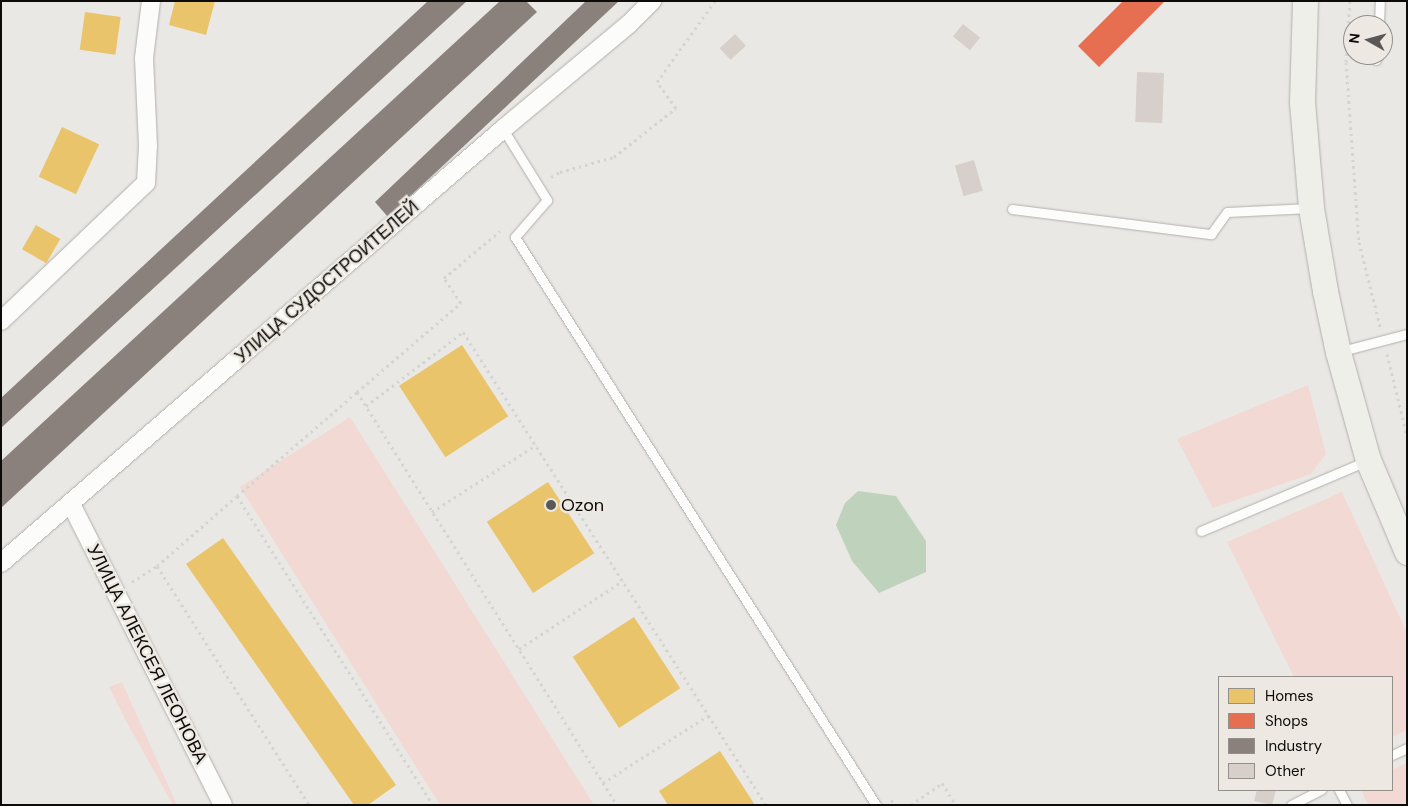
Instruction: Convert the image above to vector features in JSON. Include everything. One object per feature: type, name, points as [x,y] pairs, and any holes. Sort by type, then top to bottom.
[{"type":"main road","points":[[1305,1],[1302,102],[1311,208],[1338,352],[1368,460],[1407,552]]},
{"type":"street","points":[[1,321],[146,183],[148,146],[144,58],[151,1]]},
{"type":"street","name":"УЛИЦА СУДОСТРОИТЕЛЕЙ","points":[[1,563],[503,129],[629,24],[652,1]]},
{"type":"street","name":"УЛИЦА АЛЕКСЕЯ ЛЕОНОВА","points":[[71,504],[117,592],[222,805]]},
{"type":"lane","points":[[1379,15],[1380,1]]},
{"type":"lane","points":[[503,129],[547,200],[515,237],[871,803]]},
{"type":"lane","points":[[1012,210],[1211,234],[1227,212],[1311,208]]},
{"type":"lane","points":[[1338,352],[1384,342],[1407,334]]},
{"type":"lane","points":[[1201,531],[1368,460]]},
{"type":"lane","points":[[1393,755],[1407,748]]},
{"type":"lane","points":[[1292,805],[1319,791]]},
{"type":"lane","points":[[1340,791],[1347,805]]},
{"type":"path","points":[[1350,1],[1346,62],[1359,242],[1407,436]]},
{"type":"path","points":[[366,406],[463,332],[766,805]]},
{"type":"path","points":[[117,592],[157,566],[357,392],[617,805]]},
{"type":"path","points":[[432,512],[536,445]]},
{"type":"path","points":[[237,496],[433,805]]},
{"type":"path","points":[[157,566],[309,805]]},
{"type":"path","points":[[519,649],[623,581]]},
{"type":"path","points":[[603,783],[708,715]]},
{"type":"path","points":[[911,805],[942,783],[956,805]]},
{"type":"shaded area","points":[[1308,385],[1326,454],[1311,474],[1213,508],[1177,439]]},
{"type":"shaded area","points":[[350,417],[594,805],[440,805],[240,487]]},
{"type":"shaded area","points":[[858,491],[896,496],[926,541],[926,572],[879,593],[852,561],[836,525],[845,503]]},
{"type":"shaded area","points":[[1342,492],[1407,633],[1407,730],[1393,737],[1393,676],[1294,676],[1227,542]]},
{"type":"shaded area","points":[[122,682],[177,805],[173,805],[109,687]]},
{"type":"shaded area","points":[[1407,763],[1407,805],[1368,805],[1361,791],[1393,791],[1393,770]]},
{"type":"building: Homes","points":[[175,1],[215,1],[206,35],[169,25]]},
{"type":"building: Homes","points":[[85,12],[121,17],[115,55],[80,50]]},
{"type":"building: Homes","points":[[62,127],[99,144],[76,194],[39,177]]},
{"type":"building: Homes","points":[[36,225],[60,239],[46,263],[22,249]]},
{"type":"building: Homes","points":[[462,345],[508,416],[445,457],[399,386]]},
{"type":"building: Homes","points":[[548,482],[594,553],[533,593],[487,522]]},
{"type":"building: Homes","points":[[223,538],[396,785],[368,805],[354,805],[186,564]]},
{"type":"building: Homes","points":[[634,617],[680,688],[619,728],[573,657]]},
{"type":"building: Homes","points":[[720,751],[755,805],[668,805],[659,791]]},
{"type":"building: Shops","points":[[1123,1],[1165,1],[1099,67],[1078,46]]},
{"type":"building: Industry","points":[[428,1],[467,1],[1,428],[1,398]]},
{"type":"building: Industry","points":[[500,1],[526,1],[537,12],[1,508],[1,461]]},
{"type":"building: Industry","points":[[586,1],[619,1],[388,217],[375,202]]},
{"type":"building: Other","points":[[963,24],[980,38],[970,50],[953,36]]},
{"type":"building: Other","points":[[735,34],[746,46],[731,60],[720,48]]},
{"type":"building: Other","points":[[1137,72],[1164,73],[1162,123],[1135,122]]},
{"type":"building: Other","points":[[974,160],[983,191],[964,196],[955,166]]},
{"type":"building: Other","points":[[1257,791],[1276,791],[1272,805],[1254,801]]},
{"type":"place","name":"Ozon","points":[[551,505]]}]
